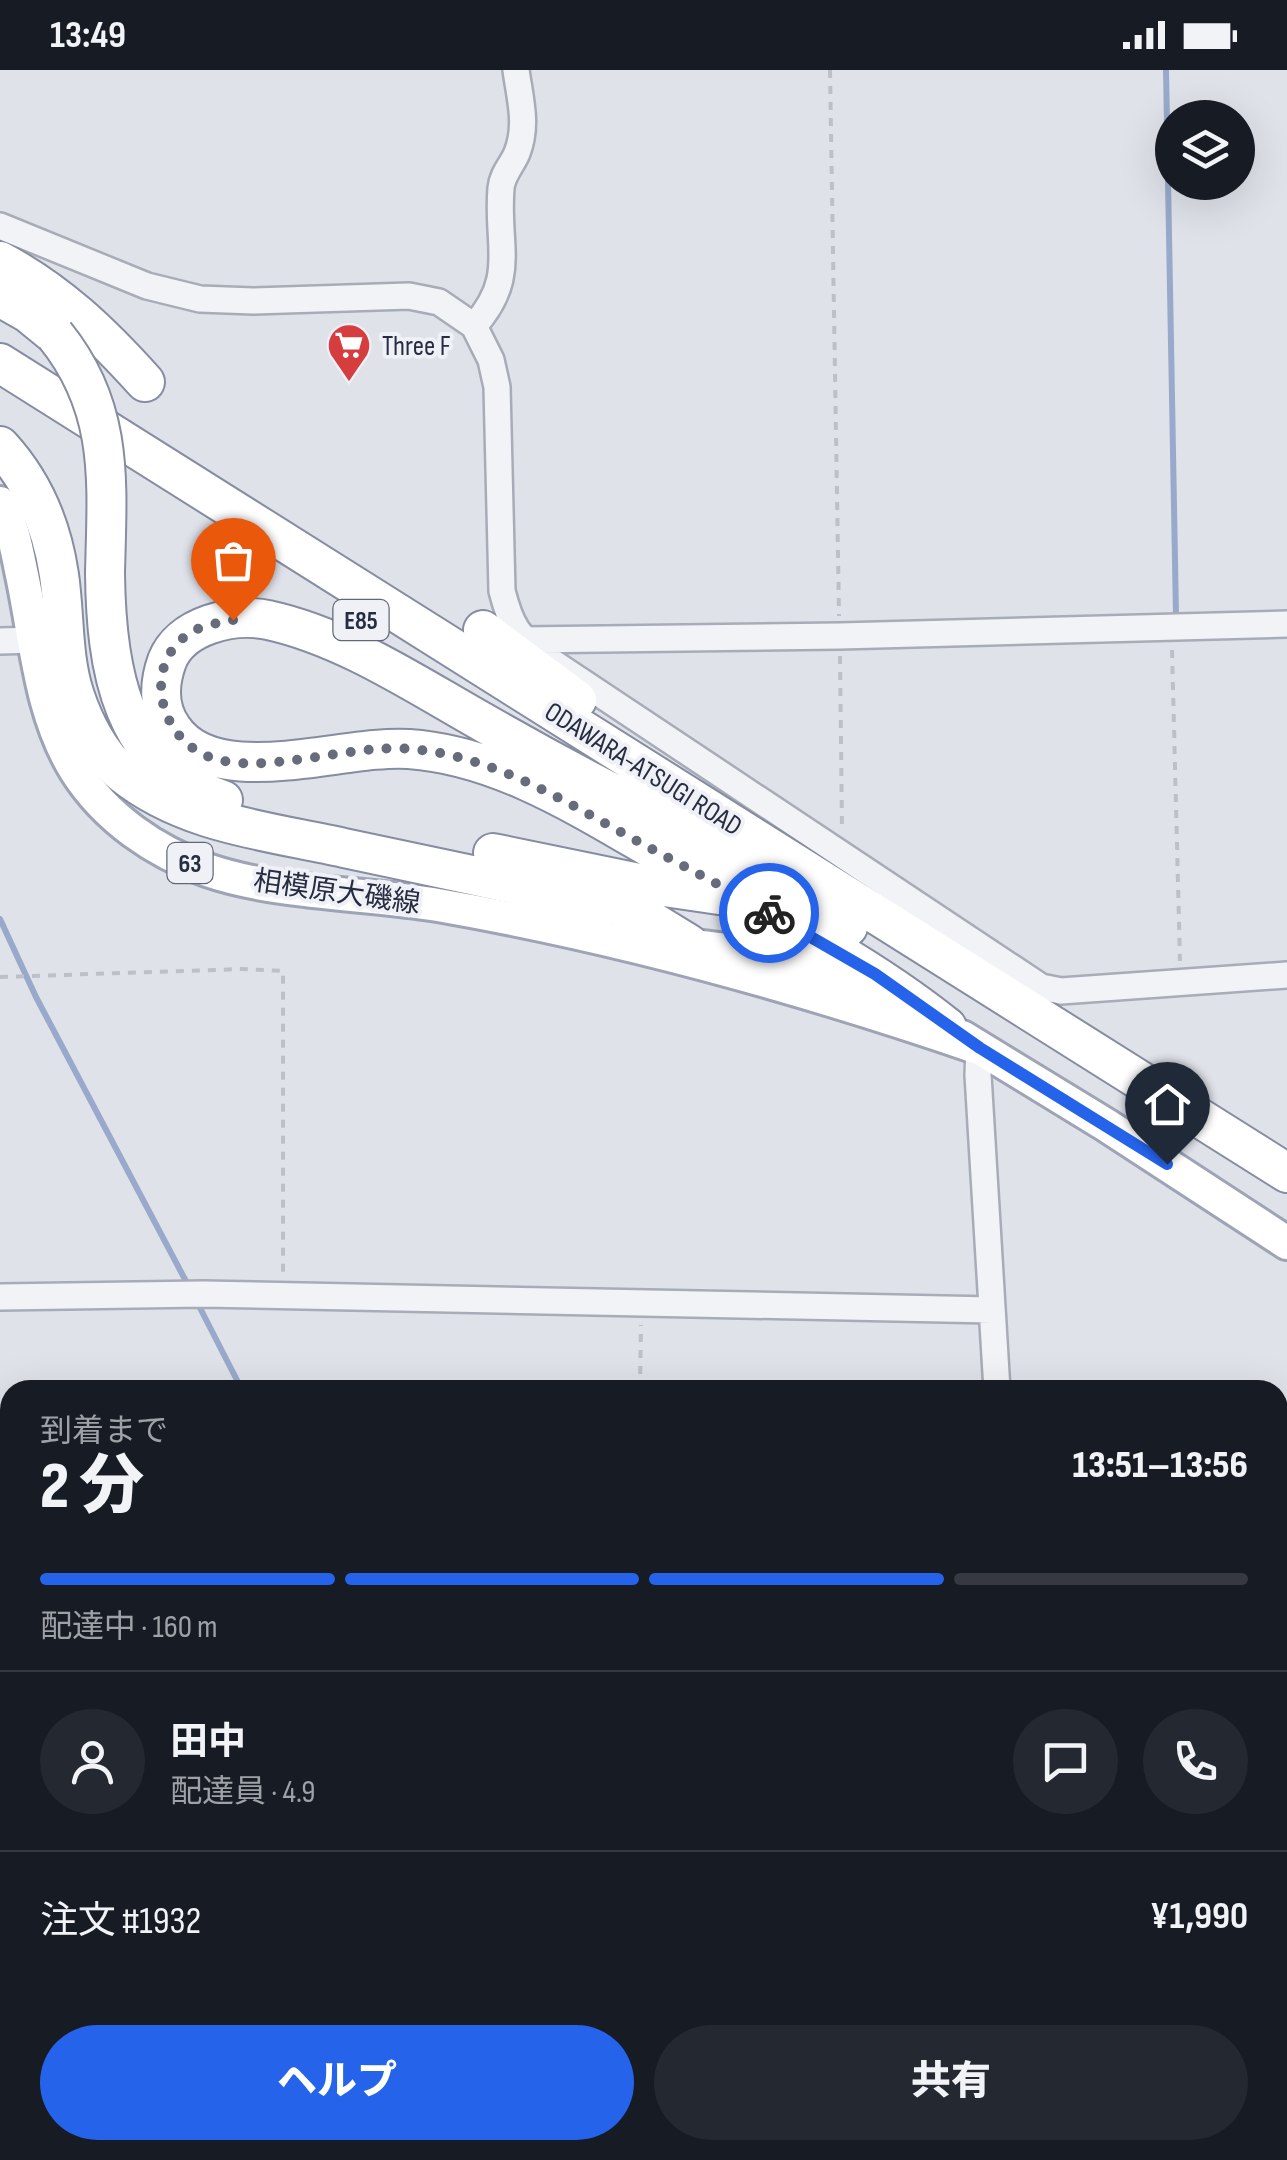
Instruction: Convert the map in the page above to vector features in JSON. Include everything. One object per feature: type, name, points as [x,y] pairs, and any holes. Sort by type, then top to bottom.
[{"type":"highway","points":[[0,260],[58,296],[105,337],[146,382]]},
{"type":"highway","points":[[0,298],[55,336],[77,362],[92,392],[104,458],[106,620],[114,680],[132,727],[158,760],[185,783],[261,812],[720,895],[765,911]]},
{"type":"highway","name":"ODAWARA-ATSUGI ROAD","points":[[0,363],[394,611],[728,836],[1287,1201]]},
{"type":"highway","name":"ODAWARA-ATSUGI ROAD","points":[[0,392],[1287,1173]]},
{"type":"highway","points":[[0,446],[26,480],[50,532],[74,694],[92,735],[118,771],[148,791],[215,820],[619,906],[645,916],[690,944]]},
{"type":"highway","points":[[728,836],[611,794],[417,685],[306,630],[263,619],[208,625],[189,633],[171,651],[162,676],[162,702],[170,726],[184,744],[208,757],[235,763],[271,762],[360,749],[409,748],[483,763],[525,780],[765,911],[875,974],[947,1027]]},
{"type":"highway","points":[[483,630],[648,754],[728,836]]},
{"type":"main road","name":"相模原大磯線","points":[[0,503],[16,545],[47,700],[60,738],[77,772],[100,801],[137,836],[209,871],[438,905],[611,942],[868,1009],[980,1048]]},
{"type":"main road","name":"相模原大磯線","points":[[611,942],[690,944],[765,955],[873,991],[947,1027],[1106,1124],[1287,1244]]},
{"type":"main road","name":"63","points":[[690,944],[712,958],[815,986],[868,1009]]},
{"type":"street","points":[[474,326],[492,306],[502,283],[501,183],[517,154],[524,125],[516,70]]},
{"type":"street","points":[[0,226],[147,286],[200,299],[409,296],[439,302],[474,326],[492,360],[497,387],[502,591],[510,623],[523,640],[1041,987],[1061,991],[1180,980],[1287,976]]},
{"type":"street","points":[[523,640],[1287,624]]},
{"type":"street","points":[[0,641],[36,640]]},
{"type":"street","points":[[980,1048],[978,1075],[996,1380]]},
{"type":"street","points":[[0,1297],[283,1295],[992,1310]]},
{"type":"path","points":[[830,70],[843,856]]},
{"type":"path","points":[[1171,626],[1180,980]]},
{"type":"path","points":[[0,977],[283,971],[283,1295]]},
{"type":"path","points":[[640,1380],[641,1302]]},
{"type":"waterway","points":[[1166,70],[1176,615]]},
{"type":"waterway","points":[[0,919],[36,997],[189,1287]]},
{"type":"waterway","points":[[197,1302],[237,1380]]},
{"type":"way so far","points":[[233,620],[189,633],[171,651],[162,676],[162,702],[170,726],[184,744],[208,757],[235,763],[271,762],[360,749],[409,748],[483,763],[525,780],[769,913]]},
{"type":"place","name":"Three F","points":[[349,383]]},
{"type":"route","points":[[769,913],[875,974],[947,1027],[1167,1164]]}]
